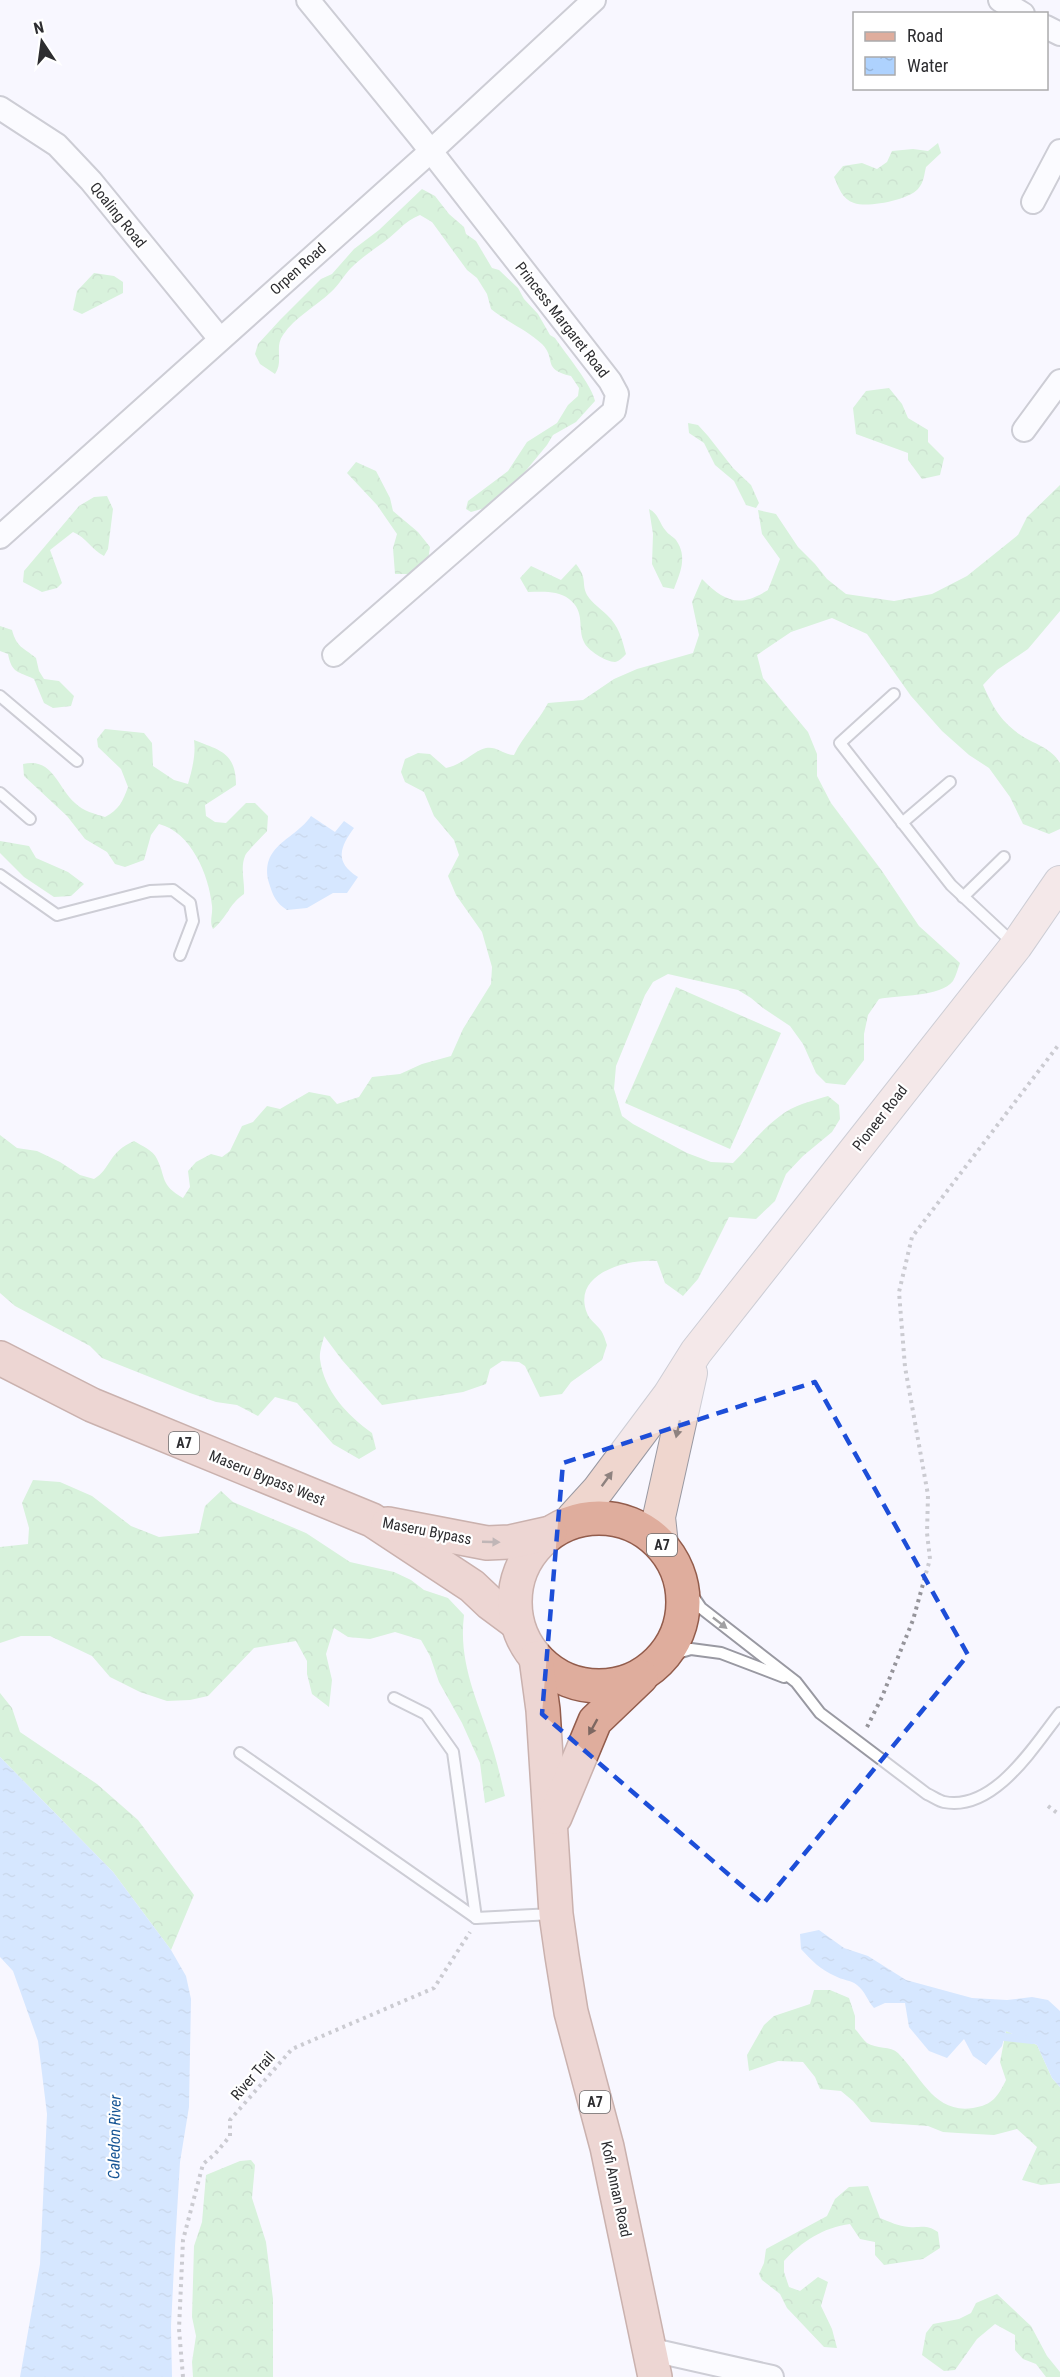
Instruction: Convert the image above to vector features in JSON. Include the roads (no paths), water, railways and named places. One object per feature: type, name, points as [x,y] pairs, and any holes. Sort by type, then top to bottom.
[{"type":"main road","name":"Pioneer Road","points":[[559,1528],[598,1490],[669,1395],[696,1352],[1016,946],[1060,882]]},
{"type":"main road","name":"Pioneer Road","points":[[662,1545],[659,1517],[696,1352]]},
{"type":"main road","name":"Maseru Bypass West","points":[[0,1358],[103,1409],[372,1520]]},
{"type":"main road","name":"A7","points":[[609,1517],[629,1522],[647,1532],[662,1545],[674,1562],[682,1580],[684,1601],[682,1621],[675,1640],[656,1664],[630,1680],[610,1685],[590,1686],[570,1681],[552,1672],[536,1658],[524,1642],[517,1623],[514,1603],[517,1582],[535,1546],[559,1528],[588,1518],[609,1517]]},
{"type":"main road","name":"Maseru Bypass","points":[[372,1520],[487,1543],[510,1542],[559,1528]]},
{"type":"main road","name":"Maseru Bypass","points":[[372,1520],[472,1586],[517,1623]]},
{"type":"main road","name":"Kofi Annan Road","points":[[536,1658],[543,1710],[552,1824],[556,1914],[571,2012],[607,2147],[652,2363]]},
{"type":"main road","name":"Kofi Annan Road","points":[[552,1824],[595,1721],[656,1664]]},
{"type":"street","name":"Princess Margaret Road","points":[[308,0],[431,151],[610,381],[617,394],[614,411],[334,655]]},
{"type":"street","name":"Orpen Road","points":[[0,537],[431,151],[594,0]]},
{"type":"street","points":[[1000,0],[1020,12]]},
{"type":"street","name":"Qoaling Road","points":[[0,108],[57,145],[84,174],[220,339]]},
{"type":"street","points":[[1033,202],[1060,151]]},
{"type":"street","points":[[1024,430],[1060,381]]},
{"type":"street","points":[[652,2363],[772,2377]]},
{"type":"lane","points":[[894,694],[840,743],[963,897],[1016,946]]},
{"type":"lane","points":[[0,696],[77,761]]},
{"type":"lane","points":[[902,823],[950,782]]},
{"type":"lane","points":[[0,793],[30,819]]},
{"type":"lane","points":[[963,897],[1004,857]]},
{"type":"lane","points":[[0,874],[57,915],[150,891],[173,890],[190,903],[193,921],[180,955]]},
{"type":"lane","points":[[682,1580],[701,1608],[796,1682],[820,1713],[927,1794],[944,1802],[963,1801],[984,1796],[1005,1782],[1060,1713]]},
{"type":"lane","points":[[656,1664],[691,1648],[722,1653],[796,1682]]},
{"type":"lane","points":[[394,1698],[426,1714],[453,1752],[476,1918]]},
{"type":"lane","points":[[240,1753],[476,1918],[556,1914]]},
{"type":"water","points":[[311,816],[335,832],[344,821],[354,828],[345,842],[342,860],[345,866],[358,877],[347,893],[333,893],[307,908],[287,910],[278,902],[270,888],[267,870],[269,860],[280,844]]},
{"type":"water","name":"Caledon River","points":[[0,1757],[113,1872],[171,1950],[186,1976],[191,1999],[189,2107],[180,2162],[171,2326],[172,2377],[20,2377],[40,2264],[47,2114],[38,2041],[13,1971],[0,1957]]},
{"type":"water","points":[[819,1930],[844,1948],[868,1956],[906,1980],[972,1998],[1007,2000],[1032,1997],[1048,2000],[1060,2011],[1060,2087],[1052,2078],[1037,2045],[1006,2031],[1002,2046],[986,2065],[973,2056],[964,2039],[947,2058],[929,2051],[909,2027],[905,2003],[885,2003],[874,2008],[857,1985],[825,1971],[801,1949],[800,1934]]},
{"type":"waterway","points":[[996,2036],[1032,2040]]}]
